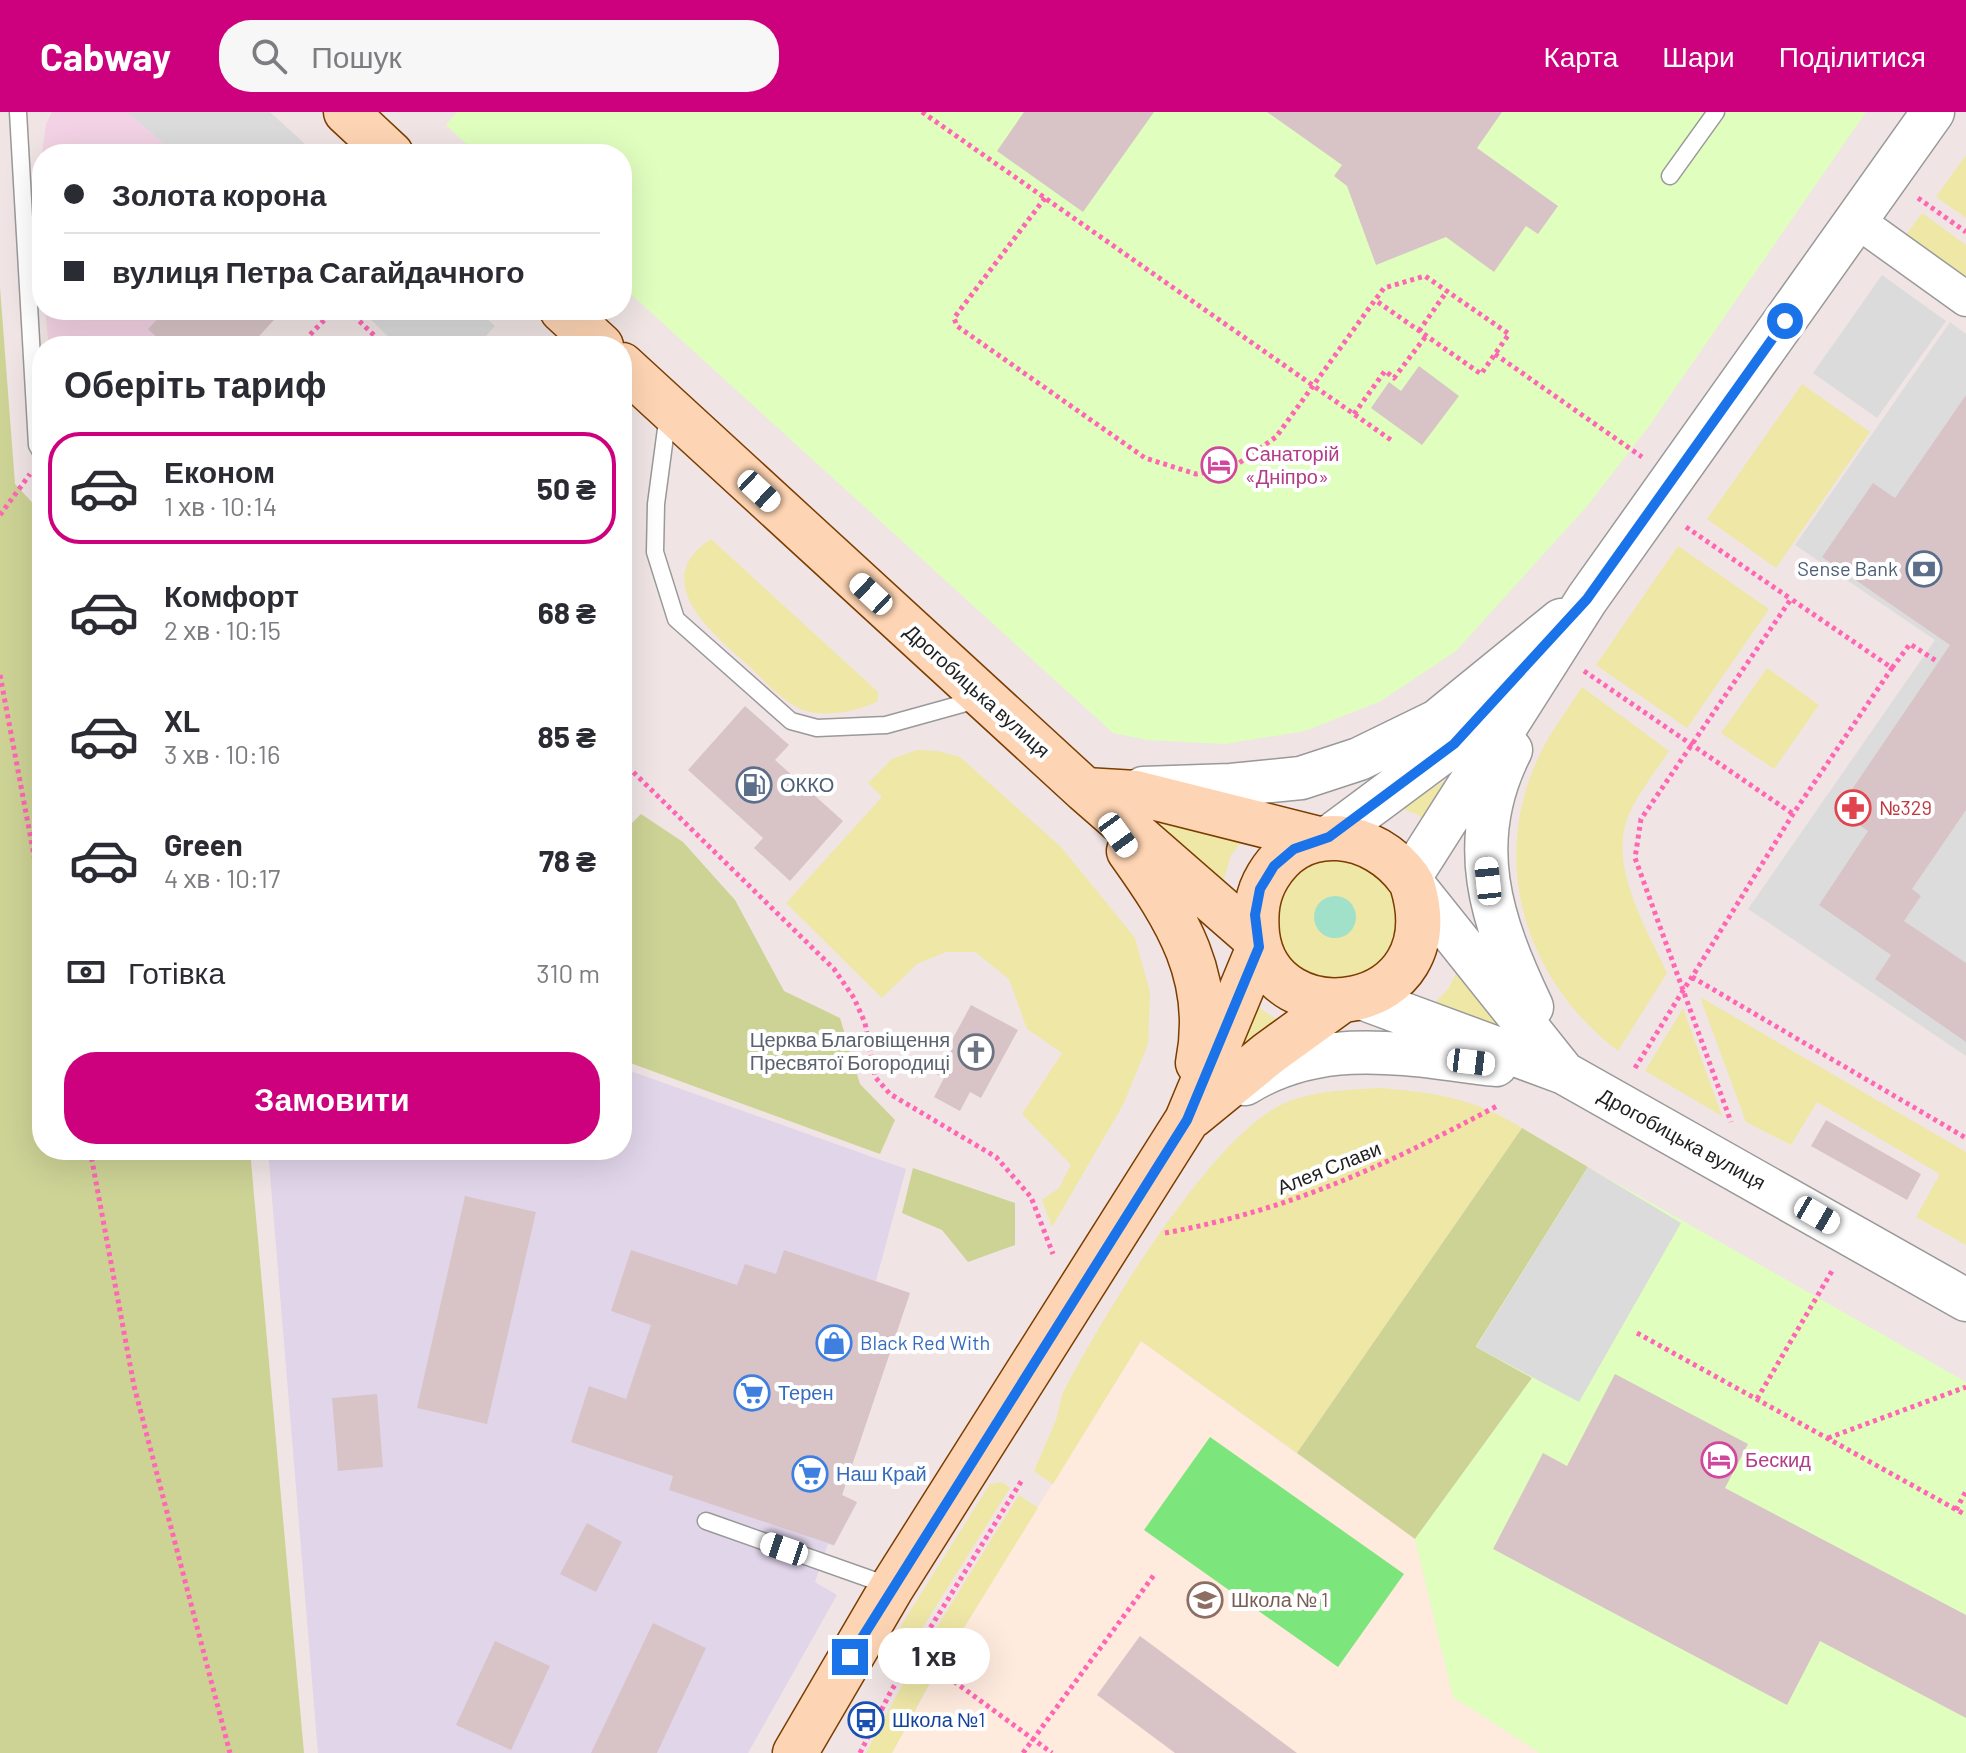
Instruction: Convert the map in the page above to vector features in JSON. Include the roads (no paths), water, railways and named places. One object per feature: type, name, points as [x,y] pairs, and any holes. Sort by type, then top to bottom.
[{"type":"main road","points":[[346,112],[380,144]]},
{"type":"main road","points":[[573,320],[590,336]]},
{"type":"main road","name":"Дрогобицька вулиця","points":[[632,374],[1085,790]]},
{"type":"main road","points":[[1085,790],[1136,793],[1324,838],[1361,840],[1388,855],[1410,881],[1419,906],[1419,929],[1412,951],[1386,985],[1351,1000],[1269,1053],[1187,1120]]},
{"type":"main road","points":[[1085,790],[1259,944]]},
{"type":"main road","points":[[1085,790],[1167,903],[1191,954],[1203,995],[1200,1056],[1187,1120]]},
{"type":"main road","points":[[1324,838],[1294,849],[1274,866],[1260,889],[1255,915],[1259,944],[1269,966],[1283,981],[1320,1000],[1351,1000]]},
{"type":"main road","points":[[795,1753],[892,1587],[1187,1120],[1259,944]]},
{"type":"street","points":[[1564,1073],[1410,881],[1587,599],[1933,112]]},
{"type":"street","points":[[1856,220],[1966,299]]},
{"type":"street","points":[[1085,790],[1231,785],[1301,778],[1359,759],[1437,721],[1587,599]]},
{"type":"street","points":[[1324,838],[1454,744],[1587,599]]},
{"type":"street","points":[[1564,1073],[1503,947],[1491,908],[1485,855],[1489,816],[1504,764],[1587,599]]},
{"type":"street","points":[[1351,1000],[1564,1073]]},
{"type":"street","points":[[1187,1120],[1255,1078],[1310,1055],[1349,1051],[1409,1055],[1564,1073]]},
{"type":"street","name":"Дрогобицька вулиця","points":[[1564,1073],[1966,1300]]},
{"type":"lane","points":[[1670,176],[1716,112]]},
{"type":"lane","points":[[19,113],[32,353]]},
{"type":"lane","points":[[669,409],[656,504],[655,552],[676,619],[791,721],[817,728],[886,725],[984,697]]},
{"type":"lane","points":[[706,1521],[892,1587]]},
{"type":"place","name":"Санаторій «Дніпро»","points":[[1219,465]]},
{"type":"place","name":"Sense Bank","points":[[1924,569]]},
{"type":"place","name":"ОККО","points":[[754,785]]},
{"type":"place","name":"№329","points":[[1853,808]]},
{"type":"place","name":"Церква Благовіщення Пресвятої Богородиці","points":[[976,1052]]},
{"type":"place","name":"Black Red With","points":[[834,1343]]},
{"type":"place","name":"Терен","points":[[752,1393]]},
{"type":"place","name":"Бескид","points":[[1719,1460]]},
{"type":"place","name":"Наш Край","points":[[810,1474]]},
{"type":"place","name":"Школа № 1","points":[[1205,1600]]},
{"type":"place","name":"Школа №1","points":[[866,1720]]}]
